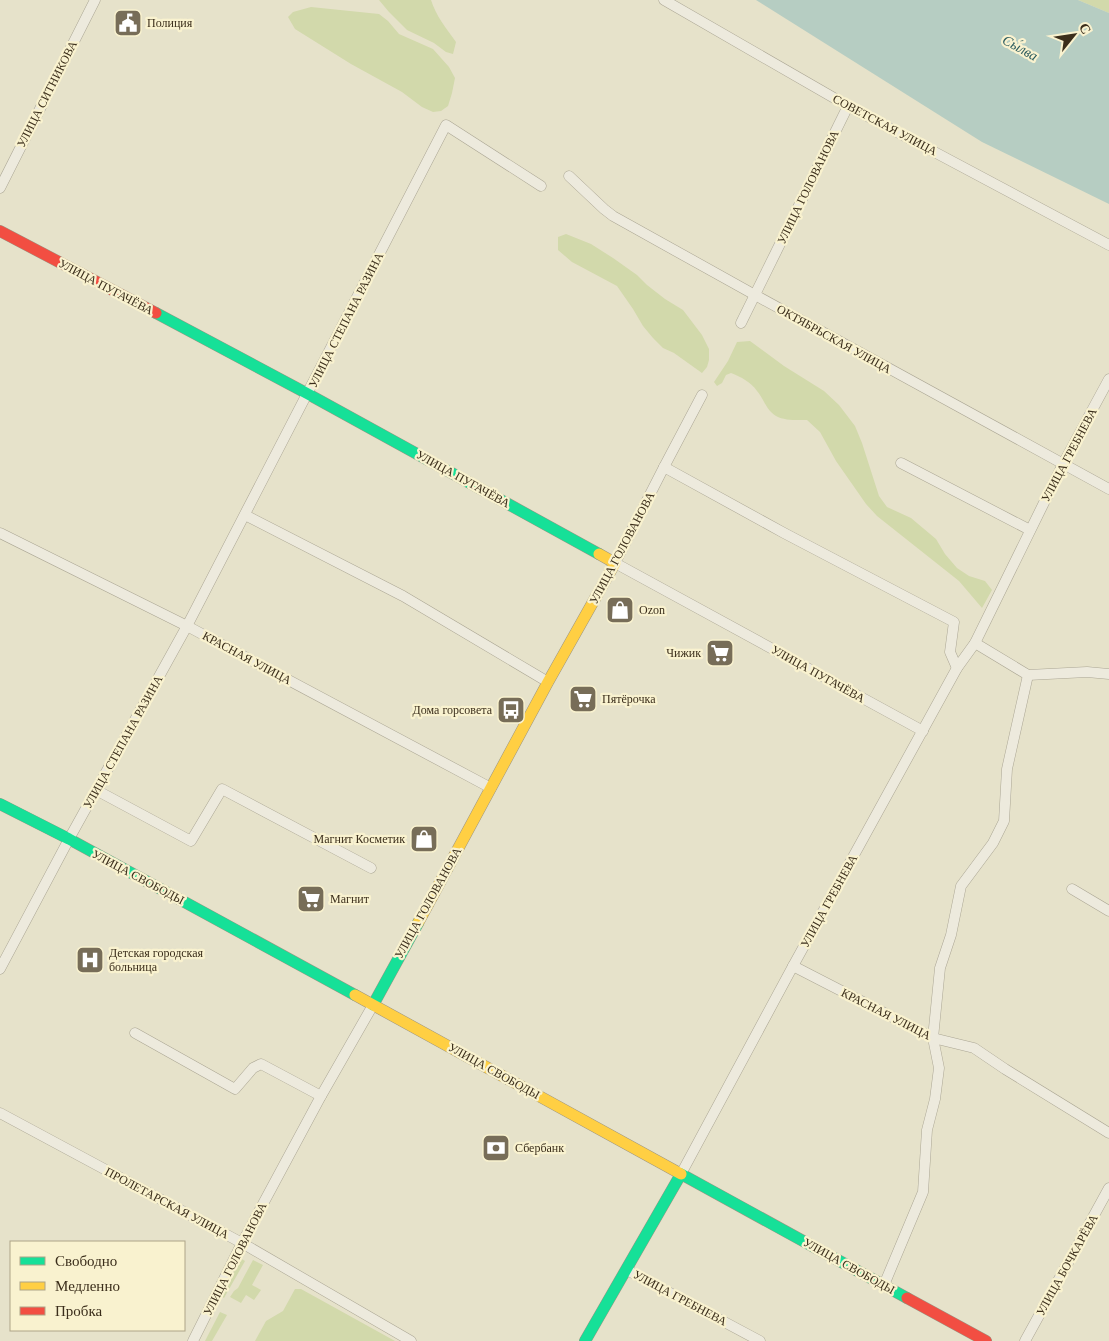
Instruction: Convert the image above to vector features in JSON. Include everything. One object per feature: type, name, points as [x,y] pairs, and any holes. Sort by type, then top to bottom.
[{"type":"street","name":"УЛИЦА СИТНИКОВА","points":[[0,188],[95,0]]},
{"type":"street","name":"СОВЕТСКАЯ УЛИЦА","points":[[664,0],[848,106],[1109,245]]},
{"type":"street","name":"УЛИЦА ГОЛОВАНОВА","points":[[741,322],[848,106]]},
{"type":"street","name":"УЛИЦА СТЕПАНА РАЗИНА","points":[[0,969],[69,839],[187,626],[446,125],[541,186]]},
{"type":"street","name":"ОКТЯБРЬСКАЯ УЛИЦА","points":[[569,176],[613,216],[1109,489]]},
{"type":"street","name":"УЛИЦА ПУГАЧЁВА","points":[[0,231],[308,394],[923,731]]},
{"type":"street","name":"УЛИЦА ГРЕБНЕВА","points":[[586,1341],[681,1174],[957,668],[975,643],[1063,464],[1109,379]]},
{"type":"street","name":"УЛИЦА ГОЛОВАНОВА","points":[[193,1341],[242,1243],[320,1096],[373,1005],[548,682],[615,563],[702,395]]},
{"type":"street","points":[[901,463],[1030,530]]},
{"type":"street","points":[[664,467],[784,533],[954,622],[950,652],[957,668]]},
{"type":"street","points":[[245,515],[403,596],[548,682]]},
{"type":"street","name":"КРАСНАЯ УЛИЦА","points":[[0,533],[187,626],[491,788]]},
{"type":"street","points":[[975,643],[1028,675],[1087,672],[1109,674]]},
{"type":"street","points":[[884,1285],[923,1192],[927,1130],[935,1099],[939,1068],[933,1038],[940,968],[951,935],[961,886],[993,843],[1004,821],[1006,769],[1028,675]]},
{"type":"street","points":[[96,790],[191,841],[222,790],[370,868]]},
{"type":"street","name":"УЛИЦА СВОБОДЫ","points":[[0,804],[69,839],[986,1341]]},
{"type":"street","points":[[1072,889],[1109,911]]},
{"type":"street","name":"КРАСНАЯ УЛИЦА","points":[[793,966],[933,1038],[974,1048],[1109,1133]]},
{"type":"street","points":[[135,1033],[235,1089],[252,1068],[261,1064],[320,1096]]},
{"type":"street","name":"ПРОЛЕТАРСКАЯ УЛИЦА","points":[[0,1113],[242,1243],[411,1341]]},
{"type":"street","name":"УЛИЦА БОЧКАРЁВА","points":[[1025,1341],[1109,1188]]},
{"type":"street","name":"УЛИЦА ГРЕБНЕВА","points":[[626,1270],[760,1341]]},
{"type":"green space","points":[[379,0],[431,0],[438,17],[456,42],[453,54],[407,30]]},
{"type":"green space","points":[[1078,0],[1109,0],[1109,13]]},
{"type":"green space","points":[[311,7],[379,14],[399,34],[433,49],[449,67],[455,78],[448,106],[441,111],[433,112],[422,107],[402,92],[351,64],[295,29],[288,17],[293,12]]},
{"type":"green space","points":[[566,234],[591,244],[613,258],[637,275],[665,299],[683,310],[702,335],[709,349],[707,367],[702,373],[674,353],[663,348],[653,338],[617,286],[572,262],[558,250],[558,237]]},
{"type":"green space","points":[[750,341],[784,366],[824,391],[839,405],[855,426],[879,496],[887,507],[911,518],[936,539],[945,554],[957,568],[969,576],[985,581],[992,590],[982,608],[959,581],[877,516],[866,504],[836,461],[820,432],[807,420],[787,419],[776,416],[770,411],[752,385],[731,373],[726,375],[722,383],[717,386],[714,382],[728,361],[737,342]]},
{"type":"green space","points":[[240,1258],[245,1261],[224,1298],[219,1295]]},
{"type":"green space","points":[[253,1260],[263,1265],[252,1285],[261,1290],[254,1300],[246,1295],[241,1303],[230,1297],[238,1288]]},
{"type":"green space","points":[[295,1289],[301,1289],[395,1341],[255,1341],[266,1321],[283,1311]]},
{"type":"green space","points":[[220,1312],[227,1315],[212,1341],[205,1341]]},
{"type":"water","name":"Сы́лва","points":[[756,0],[1078,0],[1109,13],[1109,204],[982,142]]},
{"type":"traffic: fast","points":[[156,313],[599,554]]},
{"type":"traffic: fast","points":[[0,804],[69,839],[355,995]]},
{"type":"traffic: fast","points":[[373,1005],[418,923]]},
{"type":"traffic: fast","points":[[681,1174],[907,1298]]},
{"type":"traffic: fast","points":[[585,1341],[681,1174]]},
{"type":"traffic: slow","points":[[418,923],[548,682],[615,563],[599,554]]},
{"type":"traffic: slow","points":[[355,995],[681,1174]]},
{"type":"traffic: jam","points":[[0,231],[156,313]]},
{"type":"traffic: jam","points":[[907,1298],[986,1341]]},
{"type":"place","name":"Полиция","points":[[128,23]]},
{"type":"place","name":"Ozon","points":[[620,610]]},
{"type":"place","name":"Чижик","points":[[720,653]]},
{"type":"place","name":"Пятёрочка","points":[[583,699]]},
{"type":"place","name":"Дома горсовета","points":[[511,710]]},
{"type":"place","name":"Магнит Косметик","points":[[424,839]]},
{"type":"place","name":"Магнит","points":[[311,899]]},
{"type":"place","name":"Детская городская больница","points":[[90,960]]},
{"type":"place","name":"Сбербанк","points":[[496,1148]]}]
